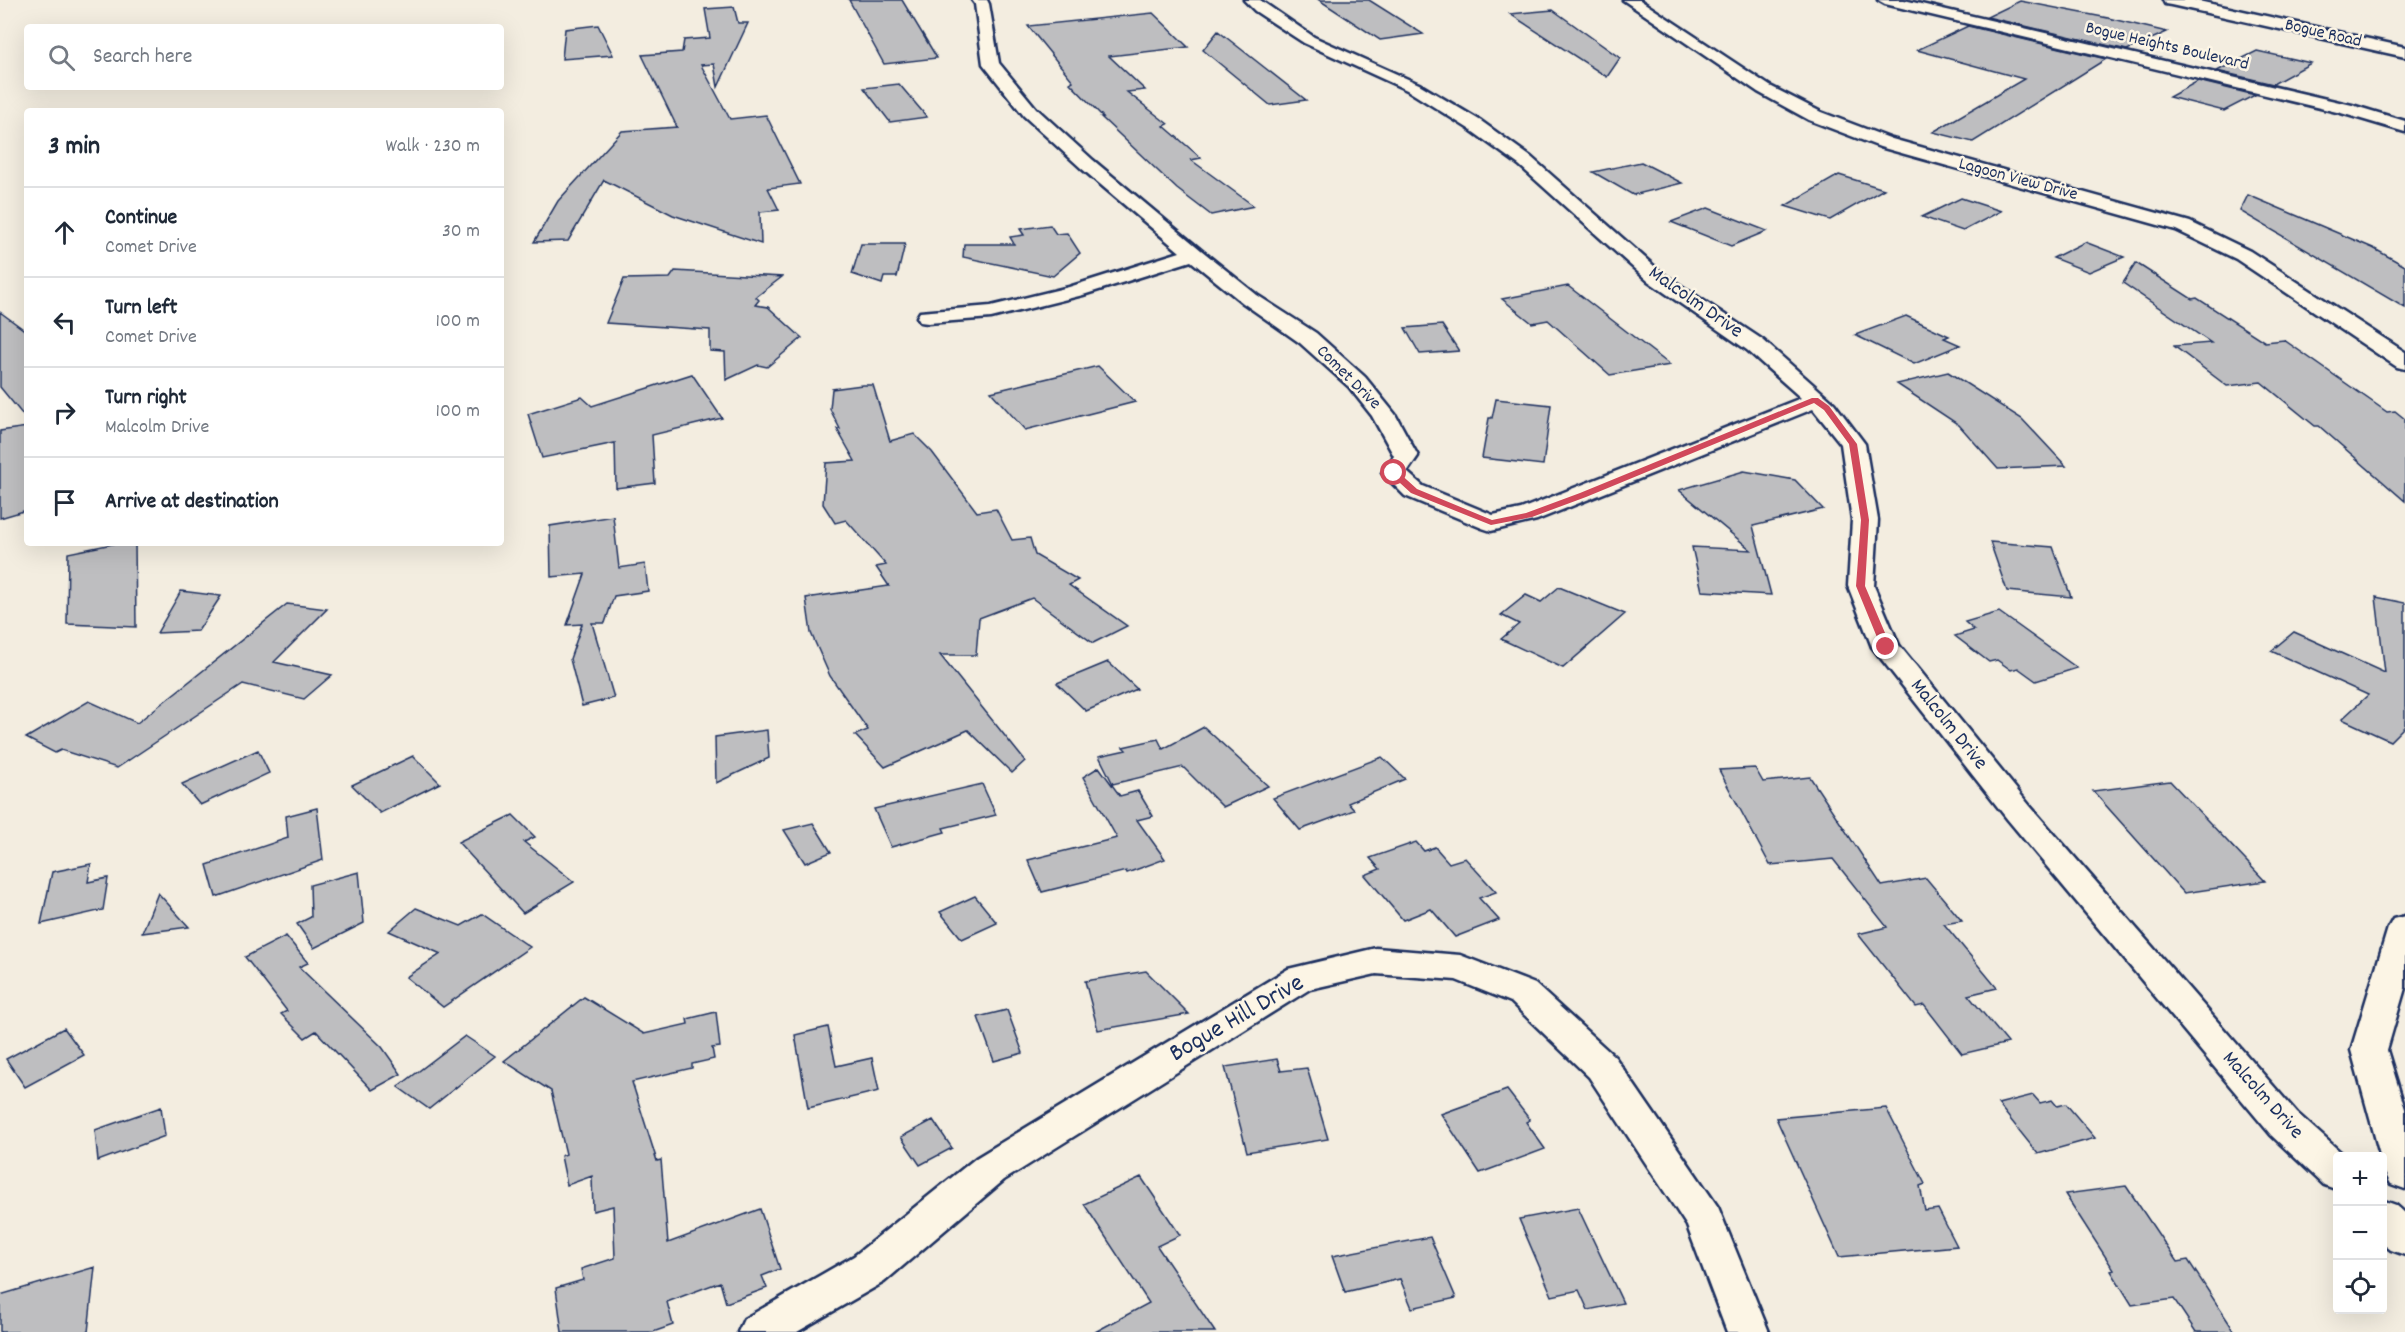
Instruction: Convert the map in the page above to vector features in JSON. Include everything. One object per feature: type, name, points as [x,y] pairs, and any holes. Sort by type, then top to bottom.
[{"type":"main road","name":"Bogue Road","points":[[2171,0],[2405,52]]},
{"type":"main road","name":"Bogue Road","points":[[2208,0],[2405,43]]},
{"type":"street","name":"Comet Drive","points":[[979,0],[982,4],[991,64],[1030,112],[1194,254],[1250,299],[1308,338],[1357,382],[1383,414],[1406,456],[1394,473],[1414,491],[1491,523],[1528,515],[1583,495],[1815,400]]},
{"type":"street","name":"Malcolm Drive","points":[[1251,0],[1309,40],[1413,87],[1475,125],[1525,161],[1655,277],[1755,345],[1815,400],[1827,408],[1853,444],[1865,520],[1861,586],[1886,647],[2019,813],[2284,1124],[2333,1170]]},
{"type":"street","name":"Lagoon View Drive","points":[[1630,0],[1764,89],[1815,116],[1886,143],[2183,226],[2243,255],[2405,362]]},
{"type":"street","name":"Bogue Heights Boulevard","points":[[1885,0],[2346,109],[2405,127]]},
{"type":"street","points":[[928,317],[992,312],[1076,291],[1194,254]]},
{"type":"street","points":[[2405,928],[2369,1050],[2405,1173]]},
{"type":"street","name":"Bogue Hill Drive","points":[[759,1332],[869,1269],[990,1169],[1300,978],[1376,961],[1460,968],[1523,993],[1602,1067],[1704,1219],[1748,1332]]},
{"type":"street","points":[[2387,1222],[2405,1238]]},
{"type":"building","points":[[849,0],[902,0],[937,58],[884,64]]},
{"type":"building","points":[[1319,0],[1369,0],[1423,34],[1380,40]]},
{"type":"building","points":[[2020,1],[2167,32],[2127,50],[1987,17]]},
{"type":"building","points":[[734,7],[738,23],[748,23],[718,87],[714,64],[701,65],[730,119],[766,115],[800,184],[768,188],[779,210],[760,212],[761,244],[673,215],[604,180],[568,241],[534,242],[558,201],[622,131],[677,127],[642,55],[682,52],[684,40],[710,38],[705,9]]},
{"type":"building","points":[[1553,10],[1620,58],[1607,77],[1510,14]]},
{"type":"building","points":[[1153,13],[1188,47],[1109,56],[1145,90],[1127,92],[1168,124],[1164,126],[1201,158],[1191,160],[1254,206],[1211,215],[1177,189],[1101,117],[1103,117],[1070,83],[1073,81],[1028,26]]},
{"type":"building","points":[[598,25],[613,55],[562,59],[565,29]]},
{"type":"building","points":[[1968,26],[2106,59],[1973,142],[1933,132],[2024,79],[1917,50]]},
{"type":"building","points":[[1218,31],[1306,100],[1270,105],[1203,50]]},
{"type":"building","points":[[2257,51],[2311,63],[2273,84],[2217,71]]},
{"type":"building","points":[[2198,81],[2255,95],[2224,111],[2169,97]]},
{"type":"building","points":[[899,84],[927,117],[890,122],[864,88]]},
{"type":"building","points":[[1641,162],[1682,183],[1633,195],[1593,172]]},
{"type":"building","points":[[1839,175],[1884,189],[1830,220],[1785,206]]},
{"type":"building","points":[[2248,195],[2373,248],[2405,266],[2405,308],[2240,211]]},
{"type":"building","points":[[1961,198],[2001,211],[1963,231],[1922,217]]},
{"type":"building","points":[[1708,208],[1767,231],[1731,246],[1671,222]]},
{"type":"building","points":[[1050,225],[1056,234],[1067,233],[1080,253],[1053,276],[963,257],[964,244],[1014,244],[1010,237],[1024,235],[1020,229]]},
{"type":"building","points":[[2085,242],[2124,257],[2089,272],[2053,258]]},
{"type":"building","points":[[861,244],[905,244],[897,277],[884,277],[882,284],[852,274]]},
{"type":"building","points":[[2136,263],[2192,299],[2197,298],[2265,342],[2284,340],[2387,412],[2395,411],[2405,419],[2405,501],[2319,426],[2315,426],[2261,382],[2227,386],[2174,346],[2211,343],[2123,283]]},
{"type":"building","points":[[675,271],[782,277],[756,297],[759,300],[755,305],[768,307],[802,338],[767,367],[758,365],[726,380],[725,352],[710,351],[710,330],[606,323],[624,279],[670,278]]},
{"type":"building","points":[[1568,286],[1670,365],[1610,375],[1548,320],[1532,323],[1502,299]]},
{"type":"building","points":[[0,312],[24,330],[24,416],[0,387]]},
{"type":"building","points":[[1906,316],[1949,336],[1944,338],[1960,345],[1914,364],[1855,335]]},
{"type":"building","points":[[1442,325],[1459,351],[1420,354],[1405,328]]},
{"type":"building","points":[[1098,366],[1135,402],[1025,430],[991,392]]},
{"type":"building","points":[[1948,372],[2022,419],[2066,466],[1998,469],[1959,425],[1897,384]]},
{"type":"building","points":[[692,374],[722,418],[652,435],[655,483],[616,488],[615,443],[542,458],[528,414],[582,397],[592,406]]},
{"type":"building","points":[[873,385],[890,441],[914,434],[932,452],[977,512],[996,509],[1012,540],[1030,538],[1035,555],[1078,580],[1069,585],[1127,626],[1093,643],[1032,598],[979,618],[976,655],[940,655],[1025,761],[1012,773],[968,730],[885,767],[855,735],[868,730],[830,676],[811,633],[806,598],[889,586],[876,567],[886,565],[846,520],[835,523],[823,504],[826,463],[855,461],[837,429],[840,429],[830,409],[832,389]]},
{"type":"building","points":[[1496,399],[1551,405],[1543,465],[1482,458],[1489,418],[1492,418]]},
{"type":"building","points":[[24,427],[24,511],[0,518],[0,431]]},
{"type":"building","points":[[1744,471],[1795,480],[1823,509],[1753,526],[1771,595],[1702,591],[1692,547],[1751,550],[1679,490]]},
{"type":"building","points":[[613,516],[619,568],[645,564],[648,591],[614,596],[605,623],[592,623],[614,698],[582,706],[570,659],[582,624],[567,625],[585,574],[551,577],[550,526]]},
{"type":"building","points":[[1990,542],[2053,547],[2071,597],[2007,591]]},
{"type":"building","points":[[102,546],[135,546],[136,627],[67,624],[68,553]]},
{"type":"building","points":[[1559,587],[1625,614],[1563,668],[1501,639],[1519,624],[1501,615],[1526,595],[1541,602]]},
{"type":"building","points":[[181,591],[221,596],[198,631],[157,633]]},
{"type":"building","points":[[2376,597],[2405,603],[2405,726],[2390,741],[2342,719],[2368,695],[2271,651],[2294,632],[2385,673]]},
{"type":"building","points":[[287,604],[327,609],[274,662],[332,675],[304,699],[243,684],[117,768],[61,750],[55,753],[26,738],[89,701],[137,723]]},
{"type":"building","points":[[1999,612],[2077,668],[2036,681],[2018,668],[2011,670],[1997,660],[1989,662],[1955,636],[1974,630],[1965,622]]},
{"type":"building","points":[[1108,662],[1137,689],[1086,711],[1057,683]]},
{"type":"building","points":[[1204,727],[1268,786],[1223,807],[1183,767],[1113,784],[1099,756],[1126,750],[1123,747],[1158,739],[1163,749]]},
{"type":"building","points":[[767,730],[769,758],[716,783],[715,737]]},
{"type":"building","points":[[258,750],[269,773],[200,805],[182,784]]},
{"type":"building","points":[[413,756],[440,783],[380,813],[352,785]]},
{"type":"building","points":[[1382,757],[1405,779],[1348,803],[1354,810],[1300,830],[1273,798]]},
{"type":"building","points":[[1099,767],[1120,796],[1138,791],[1153,816],[1137,820],[1165,859],[1127,873],[1126,871],[1042,892],[1028,860],[1117,838],[1083,777]]},
{"type":"building","points":[[1755,768],[1763,782],[1810,777],[1882,886],[1926,878],[1962,921],[1944,924],[1997,988],[1968,995],[2008,1043],[1962,1054],[1924,1005],[1916,1007],[1858,934],[1887,927],[1833,859],[1770,865],[1719,770]]},
{"type":"building","points":[[2170,781],[2265,881],[2184,893],[2093,791]]},
{"type":"building","points":[[982,784],[996,815],[943,828],[945,832],[891,847],[874,809]]},
{"type":"building","points":[[317,808],[323,860],[216,897],[207,865],[288,838],[286,816]]},
{"type":"building","points":[[513,815],[535,837],[524,842],[574,882],[523,913],[458,842]]},
{"type":"building","points":[[813,823],[831,852],[805,863],[784,830]]},
{"type":"building","points":[[1416,842],[1424,851],[1435,847],[1449,863],[1465,858],[1496,892],[1479,898],[1499,920],[1455,937],[1431,909],[1403,920],[1365,875],[1380,869],[1370,858]]},
{"type":"building","points":[[91,864],[88,882],[108,878],[103,910],[41,924],[52,872]]},
{"type":"building","points":[[359,872],[364,923],[314,948],[297,924],[311,917],[310,885]]},
{"type":"building","points":[[158,893],[189,927],[142,933]]},
{"type":"building","points":[[975,896],[997,923],[962,939],[940,912]]},
{"type":"building","points":[[416,908],[461,926],[482,914],[530,947],[443,1007],[406,977],[441,954],[389,931]]},
{"type":"building","points":[[286,936],[308,963],[299,967],[382,1047],[401,1074],[372,1090],[316,1031],[305,1038],[281,1014],[287,1011],[245,957]]},
{"type":"building","points":[[1146,971],[1189,1014],[1098,1030],[1085,981]]},
{"type":"building","points":[[584,997],[644,1034],[688,1024],[687,1019],[716,1012],[720,1047],[712,1048],[714,1059],[692,1064],[692,1068],[632,1082],[657,1161],[661,1160],[668,1243],[760,1209],[780,1269],[762,1276],[767,1288],[726,1303],[720,1282],[667,1302],[673,1325],[653,1332],[562,1332],[556,1288],[583,1280],[581,1269],[615,1258],[613,1206],[593,1211],[592,1176],[567,1185],[561,1156],[566,1154],[551,1091],[504,1061]]},
{"type":"building","points":[[1007,1010],[1023,1053],[994,1061],[978,1017]]},
{"type":"building","points":[[828,1027],[836,1066],[872,1058],[879,1091],[808,1108],[795,1035]]},
{"type":"building","points":[[64,1028],[84,1055],[25,1087],[6,1059]]},
{"type":"building","points":[[465,1036],[495,1056],[429,1109],[398,1087]]},
{"type":"building","points":[[1277,1059],[1281,1071],[1307,1068],[1328,1139],[1247,1152],[1225,1067]]},
{"type":"building","points":[[1507,1090],[1530,1120],[1526,1122],[1545,1149],[1480,1173],[1441,1114]]},
{"type":"building","points":[[2033,1095],[2040,1103],[2052,1100],[2057,1106],[2066,1104],[2095,1138],[2038,1154],[1998,1104]]},
{"type":"building","points":[[161,1107],[165,1136],[98,1161],[95,1130]]},
{"type":"building","points":[[1886,1108],[1925,1184],[1920,1186],[1925,1211],[1938,1209],[1957,1246],[1839,1257],[1776,1118]]},
{"type":"building","points":[[933,1120],[952,1148],[920,1165],[901,1137]]},
{"type":"building","points":[[1141,1177],[1180,1235],[1157,1246],[1215,1332],[1095,1332],[1149,1303],[1084,1204]]},
{"type":"building","points":[[2126,1186],[2177,1262],[2188,1260],[2235,1332],[2196,1332],[2174,1299],[2132,1305],[2111,1271],[2114,1270],[2065,1194]]},
{"type":"building","points":[[1578,1208],[1623,1303],[1588,1310],[1579,1290],[1552,1296],[1519,1219]]},
{"type":"building","points":[[1430,1237],[1456,1298],[1412,1308],[1400,1279],[1345,1292],[1332,1256]]},
{"type":"building","points":[[95,1267],[88,1332],[0,1332],[0,1295]]},
{"type":"route","points":[[1394,473],[1414,491],[1491,523],[1528,515],[1583,495],[1815,400],[1827,408],[1853,444],[1865,520],[1861,586],[1886,647]]}]
